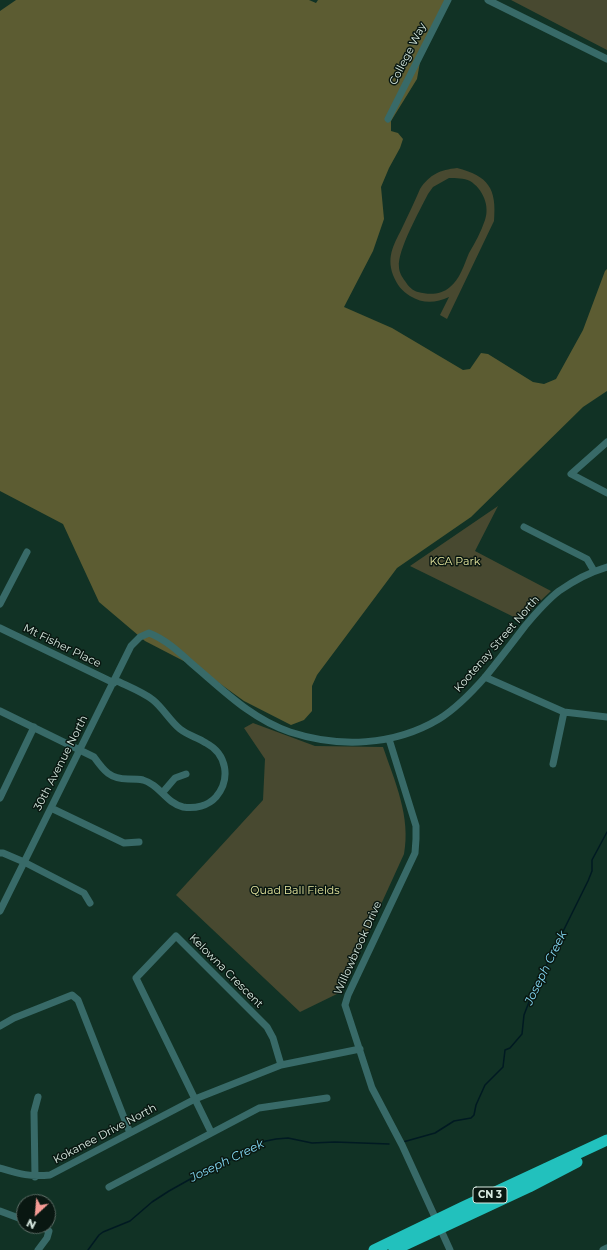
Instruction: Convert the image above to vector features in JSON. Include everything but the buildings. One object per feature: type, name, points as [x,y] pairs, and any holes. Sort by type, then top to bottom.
[{"type":"highway","name":"CN 3","points":[[394,1250],[438,1224],[607,1140]]},
{"type":"highway","name":"CN 3","points":[[374,1250],[529,1187],[607,1146]]},
{"type":"street","name":"College Way","points":[[388,119],[448,0]]},
{"type":"street","points":[[488,0],[607,59]]},
{"type":"street","points":[[607,442],[571,474],[607,493]]},
{"type":"street","points":[[524,527],[587,559],[594,571]]},
{"type":"street","points":[[0,604],[27,552]]},
{"type":"street","name":"Kootenay Street North","points":[[150,633],[158,636],[182,655],[242,706],[271,724],[290,732],[321,740],[366,742],[389,739],[439,719],[464,700],[485,677],[539,610],[558,591],[594,571],[607,567]]},
{"type":"street","name":"Mt Fisher Place","points":[[0,628],[153,700],[178,727],[189,736],[206,743],[216,750],[223,759],[226,771],[225,782],[215,798],[206,805],[184,807],[172,802],[163,792],[142,779],[122,779],[112,776],[104,771],[94,757],[0,711]]},
{"type":"street","name":"30th Avenue North","points":[[0,911],[131,646],[140,637],[150,633]]},
{"type":"street","points":[[485,677],[564,712],[607,717]]},
{"type":"street","points":[[553,764],[564,712]]},
{"type":"street","points":[[0,798],[34,727]]},
{"type":"street","name":"Willowbrook Drive","points":[[389,739],[416,826],[415,853],[348,995],[345,1005],[372,1088],[402,1145],[450,1250]]},
{"type":"street","points":[[163,792],[175,778],[186,774]]},
{"type":"street","points":[[51,808],[124,842],[139,842]]},
{"type":"street","points":[[0,853],[4,853],[24,862],[84,893],[90,903]]},
{"type":"street","name":"Kelowna Crescent","points":[[194,1099],[136,978],[176,936],[267,1027],[273,1038],[281,1065]]},
{"type":"street","points":[[0,1026],[14,1018],[72,995],[78,1000],[130,1133]]},
{"type":"street","name":"Kokanee Drive North","points":[[0,1168],[22,1175],[35,1177],[50,1175],[194,1099],[281,1065],[360,1049]]},
{"type":"street","points":[[35,1177],[34,1112],[38,1097]]},
{"type":"street","points":[[109,1187],[259,1108],[327,1098]]},
{"type":"street","points":[[194,1099],[211,1132]]},
{"type":"street","points":[[0,1211],[16,1217]]},
{"type":"street","points":[[38,1250],[48,1234]]},
{"type":"street","points":[[603,1250],[607,1248]]},
{"type":"green space","points":[[511,0],[607,0],[607,50]]},
{"type":"green space","points":[[457,168],[468,171],[483,180],[492,192],[495,210],[494,221],[447,319],[440,315],[449,297],[430,302],[415,299],[410,296],[402,290],[396,282],[390,261],[394,244],[420,189],[432,176]],"holes":[[[449,178],[460,178],[475,184],[479,188],[484,198],[487,209],[486,215],[482,229],[461,272],[453,284],[443,292],[426,294],[416,291],[408,285],[400,273],[399,260],[405,241],[428,194],[433,187]]]},
{"type":"green space","name":"KCA Park","points":[[498,506],[475,551],[551,591],[520,620],[410,566]]},
{"type":"green space","name":"Quad Ball Fields","points":[[253,723],[315,746],[383,747],[397,786],[404,813],[406,840],[404,854],[341,992],[300,1012],[176,895],[263,800],[265,759],[244,728]]},
{"type":"shaded area","points":[[16,0],[309,0],[316,3],[318,0],[451,0],[420,62],[417,79],[391,121],[391,131],[398,133],[403,139],[381,187],[384,219],[373,251],[344,307],[392,328],[463,370],[470,369],[481,353],[488,354],[533,382],[544,384],[556,379],[583,330],[607,269],[607,391],[583,407],[471,517],[397,568],[317,675],[312,686],[312,711],[304,720],[291,725],[244,701],[201,670],[145,641],[99,602],[63,524],[0,491],[0,11]]},
{"type":"waterway","name":"Joseph Creek","points":[[403,1142],[435,1133],[454,1121],[471,1118],[474,1115],[476,1105],[485,1085],[503,1067],[505,1050],[510,1048],[522,1034],[524,1015],[532,994],[588,881],[592,871],[592,860],[607,832]]},
{"type":"waterway","name":"Joseph Creek","points":[[88,1250],[103,1232],[130,1221],[152,1202],[203,1170],[230,1160],[255,1145],[266,1141],[288,1138],[312,1143],[335,1142],[389,1144]]}]
